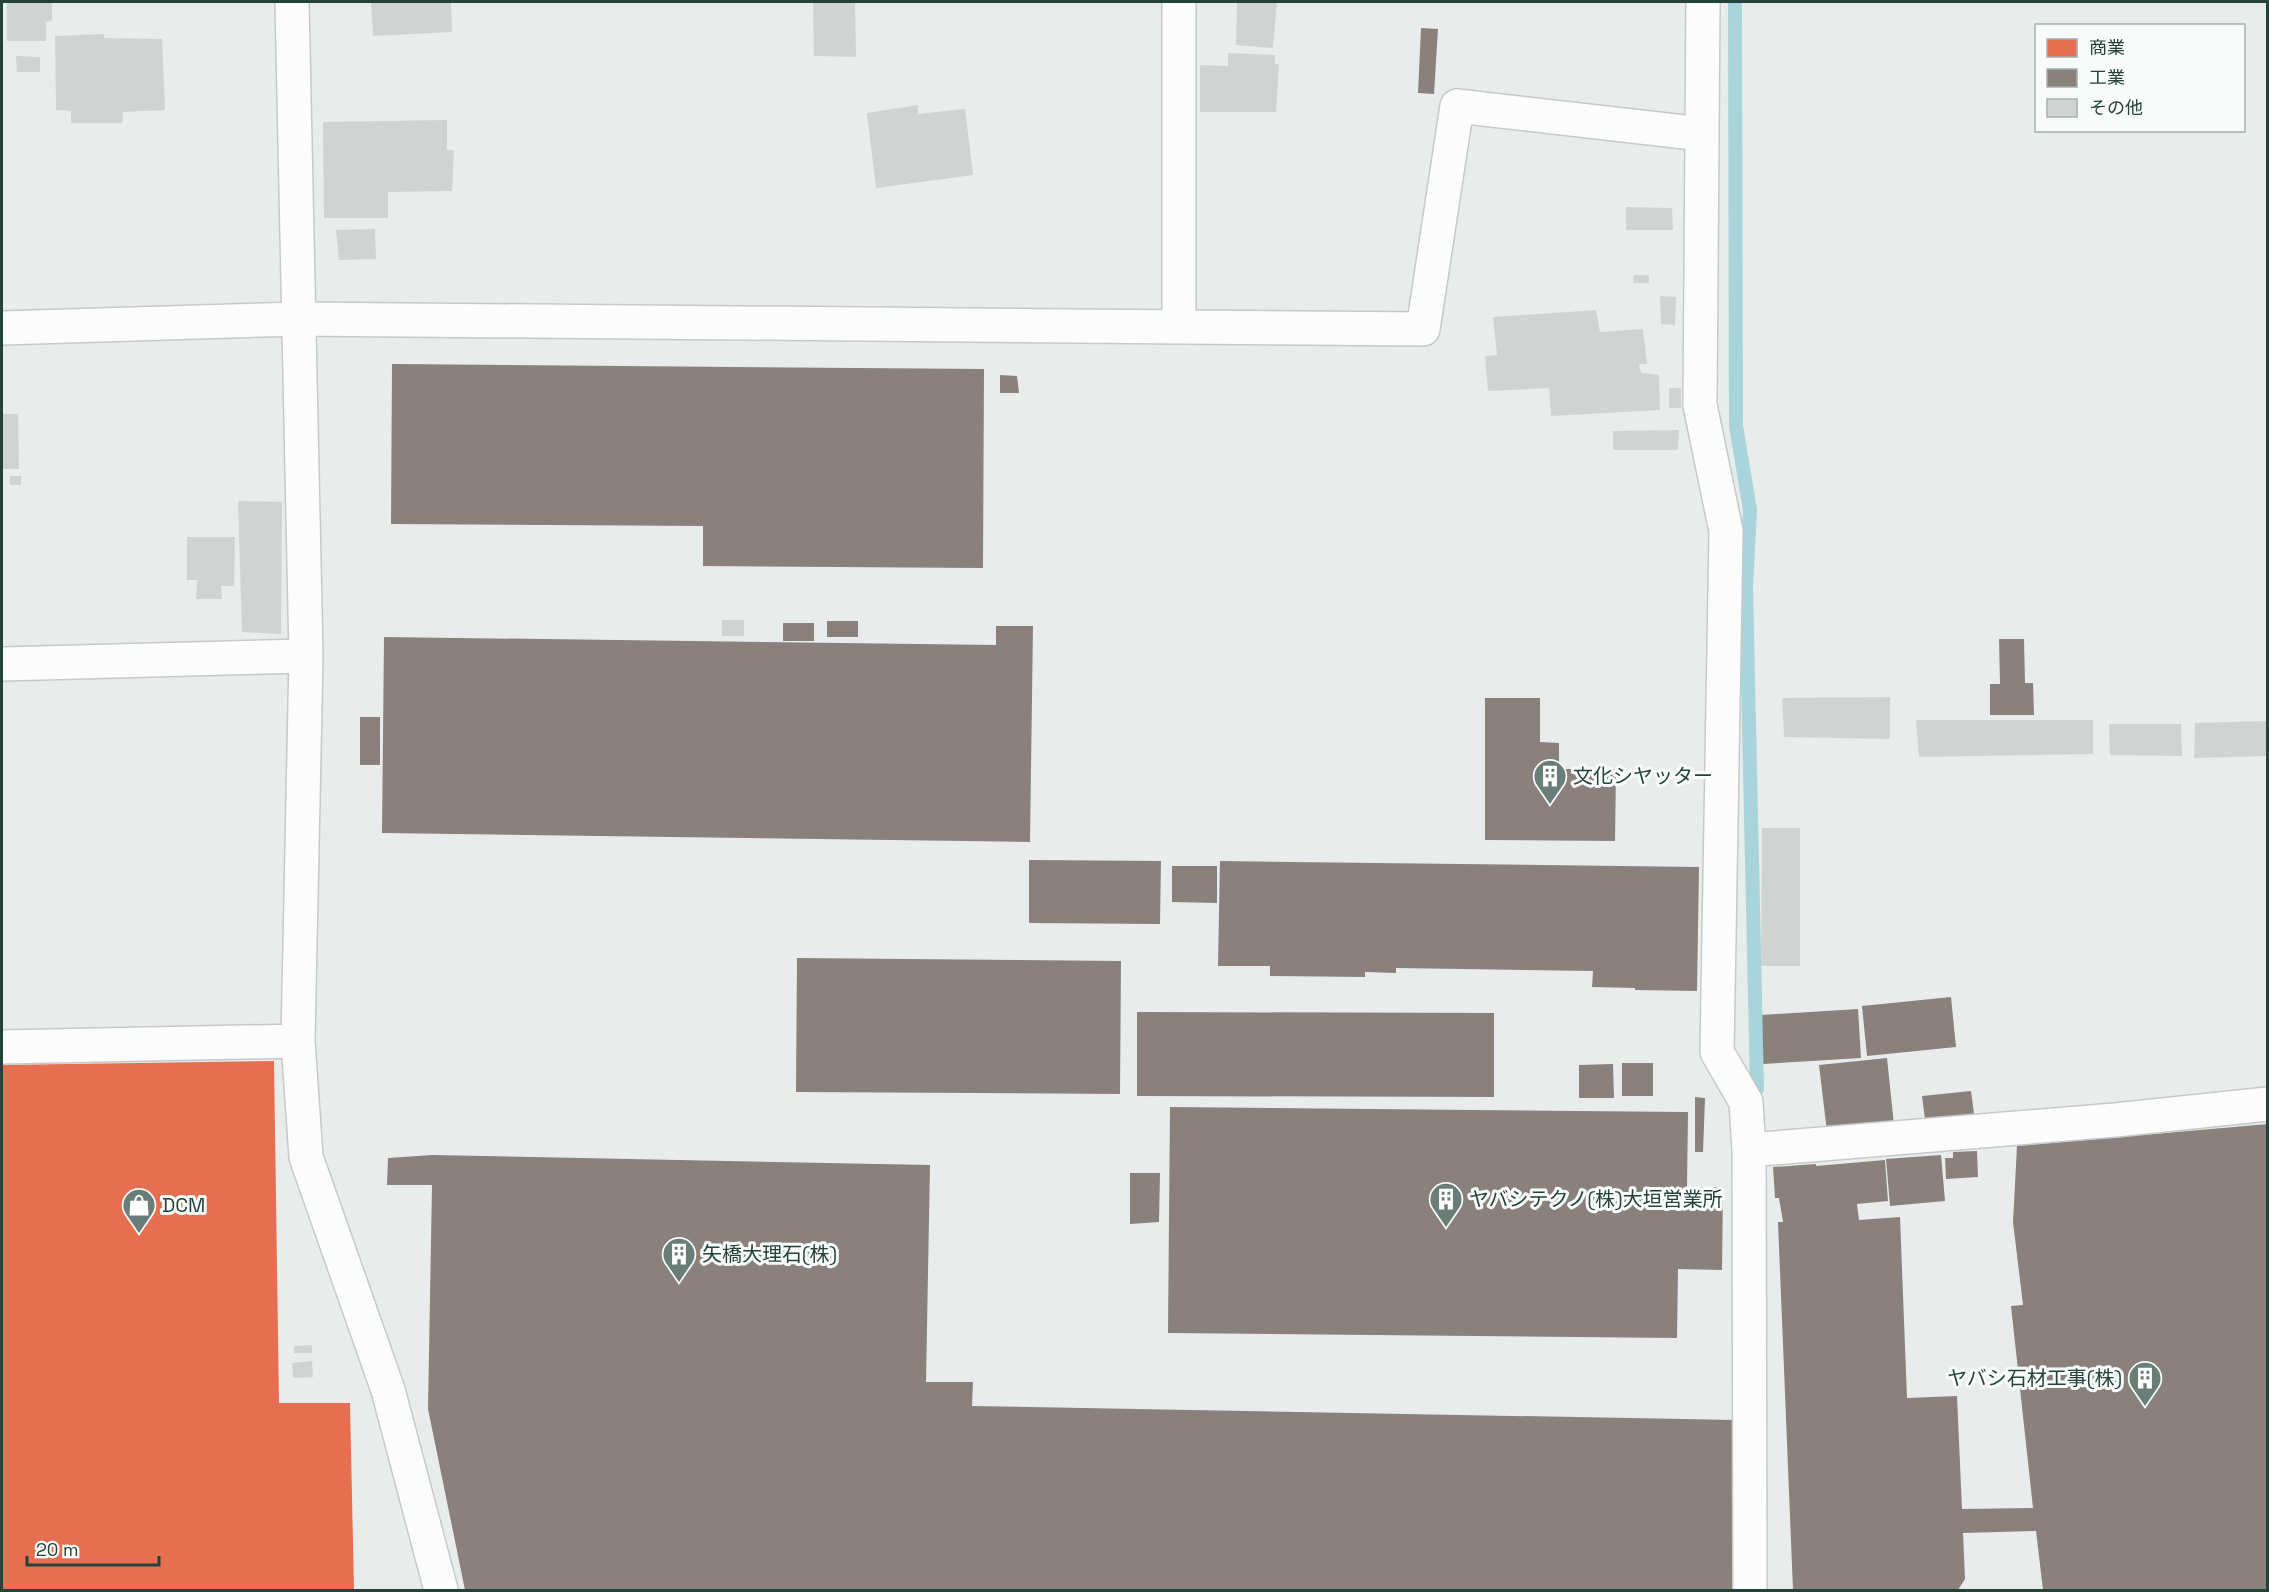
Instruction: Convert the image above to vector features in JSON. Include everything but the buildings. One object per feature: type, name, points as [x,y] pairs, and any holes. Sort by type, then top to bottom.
[{"type":"street","points":[[292,2],[306,656],[298,1041],[306,1157],[387,1390],[441,1590]]},
{"type":"street","points":[[1179,2],[1179,327]]},
{"type":"street","points":[[1703,2],[1700,405],[1726,531],[1717,1052],[1746,1102],[1749,1149],[1750,1590]]},
{"type":"street","points":[[2,328],[299,319],[1423,329],[1457,106],[1702,134]]},
{"type":"street","points":[[2,664],[306,656]]},
{"type":"street","points":[[2,1047],[298,1041]]},
{"type":"street","points":[[1749,1149],[2115,1120],[2268,1104]]},
{"type":"waterway","points":[[1735,2],[1736,426],[1750,510],[1746,587],[1757,1089]]},
{"type":"place","name":"文化シヤッター","points":[[1550,805]]},
{"type":"place","name":"ヤバシテクノ(株)大垣営業所","points":[[1446,1228]]},
{"type":"place","name":"DCM","points":[[139,1234]]},
{"type":"place","name":"矢橋大理石(株)","points":[[679,1283]]},
{"type":"place","name":"ヤバシ石材工事(株)","points":[[2145,1407]]}]
